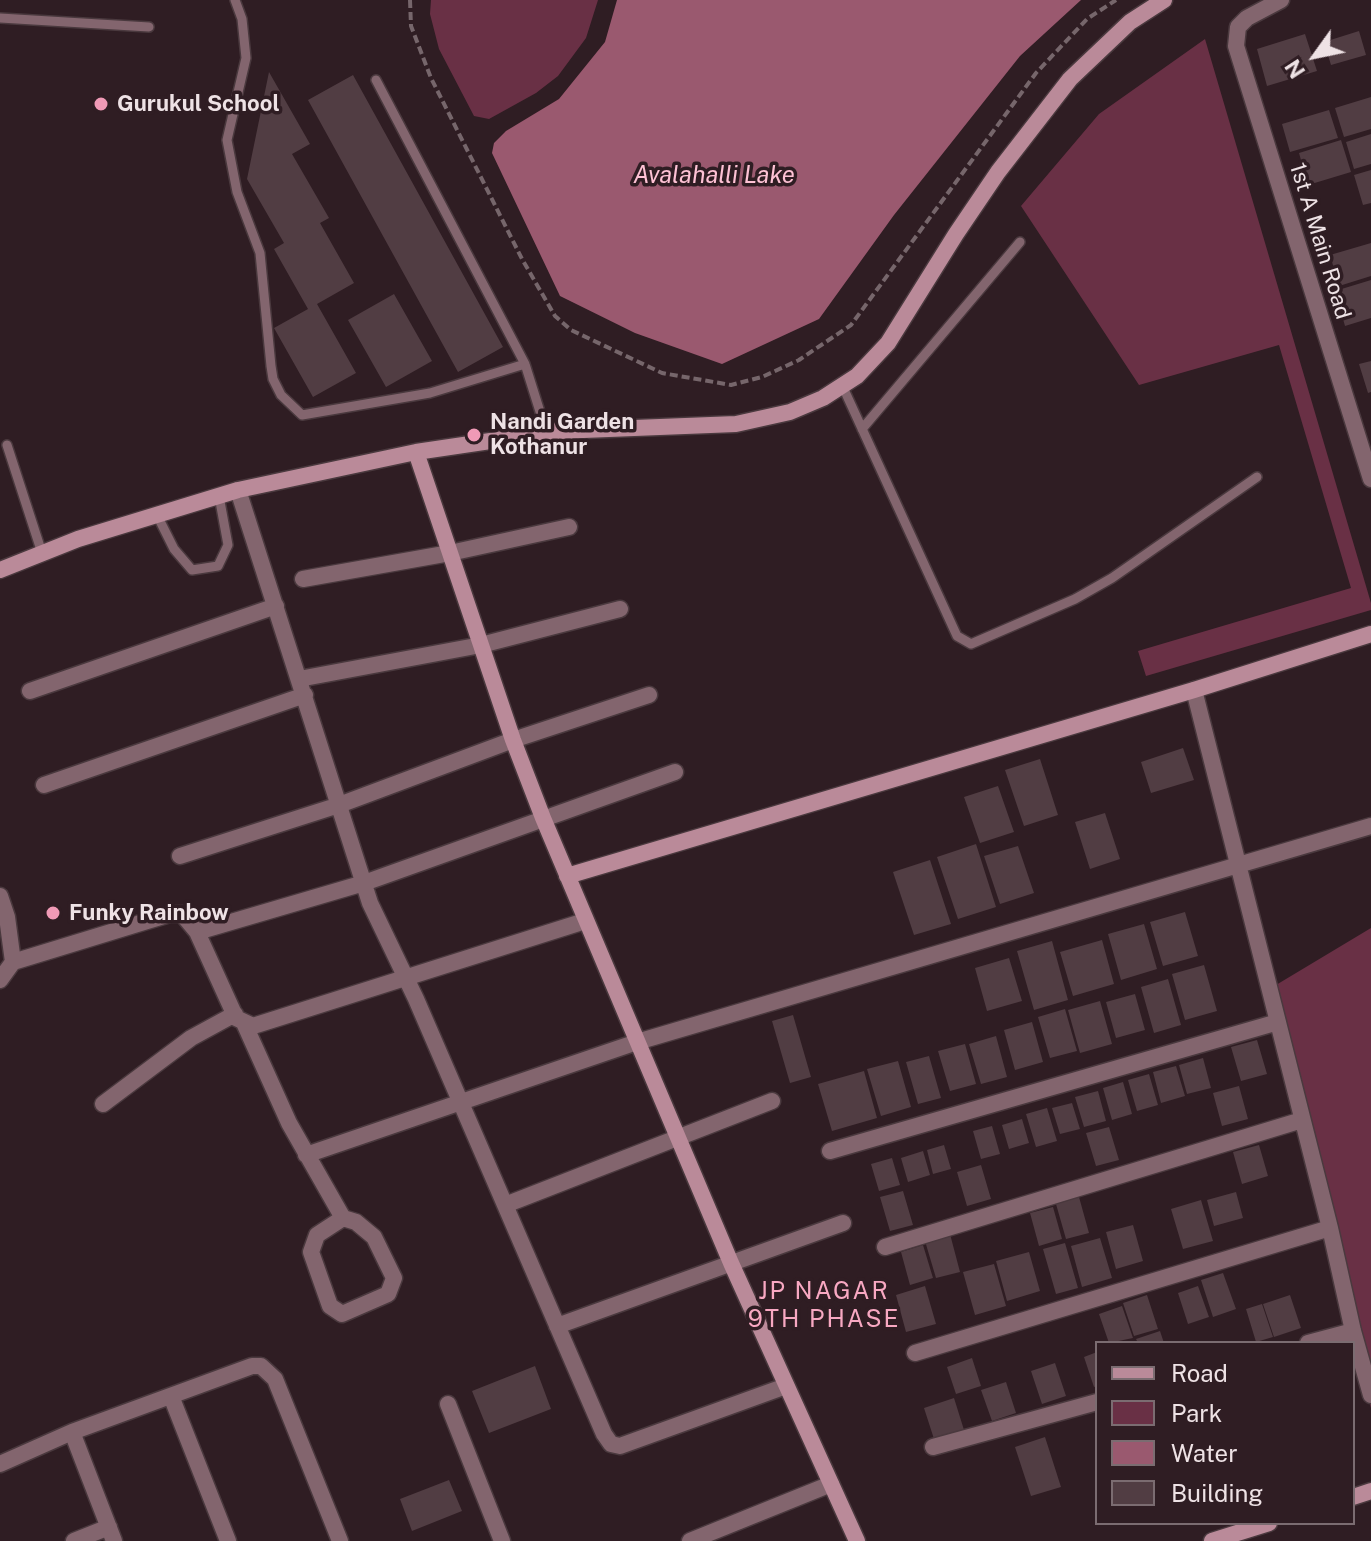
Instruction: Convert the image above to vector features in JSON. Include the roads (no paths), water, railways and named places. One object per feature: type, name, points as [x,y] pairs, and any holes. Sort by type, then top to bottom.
[{"type":"street","points":[[0,570],[42,553],[238,490],[416,452],[547,434],[736,424],[790,412],[823,398],[857,376],[888,343],[998,172],[1070,79],[1130,22],[1164,0]]},
{"type":"street","name":"1st A Main Road","points":[[1281,0],[1247,18],[1238,27],[1236,46],[1371,479]]},
{"type":"street","points":[[416,452],[513,740],[543,818],[731,1263],[857,1541]]},
{"type":"street","points":[[238,490],[370,903],[460,1101],[604,1434],[611,1444],[620,1446],[786,1386]]},
{"type":"street","points":[[303,579],[450,553],[569,527]]},
{"type":"street","points":[[30,691],[276,606]]},
{"type":"street","points":[[44,785],[302,687],[620,609]]},
{"type":"street","points":[[567,876],[1194,690],[1371,634]]},
{"type":"street","points":[[1194,690],[1371,1395]]},
{"type":"street","points":[[180,856],[339,805],[513,740],[649,695]]},
{"type":"street","points":[[197,932],[364,883],[675,772]]},
{"type":"street","points":[[306,1155],[637,1042],[1371,826]]},
{"type":"street","points":[[0,896],[13,962]]},
{"type":"street","points":[[0,980],[13,962],[170,914],[182,914],[197,932],[306,1155],[343,1218],[356,1222],[374,1237],[394,1278],[388,1294],[342,1314],[330,1306],[311,1252],[317,1235],[343,1218]]},
{"type":"street","points":[[103,1104],[191,1038],[239,1019],[253,1026],[585,921]]},
{"type":"street","points":[[830,1151],[1278,1022]]},
{"type":"street","points":[[505,1205],[772,1101]]},
{"type":"street","points":[[885,1247],[1302,1120]]},
{"type":"street","points":[[557,1326],[843,1223]]},
{"type":"street","points":[[915,1353],[1330,1228]]},
{"type":"street","points":[[1316,1341],[1353,1331]]},
{"type":"street","points":[[0,1464],[72,1432],[252,1366],[261,1366],[275,1379],[340,1541]]},
{"type":"street","points":[[171,1396],[228,1541]]},
{"type":"street","points":[[933,1447],[1095,1403]]},
{"type":"street","points":[[448,1404],[502,1541]]},
{"type":"street","points":[[72,1432],[111,1534],[74,1541]]},
{"type":"street","points":[[690,1541],[831,1484]]},
{"type":"street","points":[[1212,1541],[1263,1525]]},
{"type":"lane","points":[[235,0],[242,19],[246,58],[227,140],[237,192],[260,253],[273,379],[281,395],[302,415],[430,393],[525,364]]},
{"type":"lane","points":[[0,18],[149,27]]},
{"type":"lane","points":[[376,80],[525,364],[547,434]]},
{"type":"lane","points":[[862,429],[1020,242]]},
{"type":"lane","points":[[842,385],[957,636],[971,644],[1075,599],[1112,578],[1257,477]]},
{"type":"lane","points":[[7,445],[42,553]]},
{"type":"lane","points":[[157,515],[174,549],[192,570],[218,566],[228,545],[219,496]]},
{"type":"water","name":"Avalahalli Lake","points":[[617,0],[1081,0],[1020,56],[894,215],[819,319],[722,364],[635,333],[560,296],[492,153],[494,143],[506,131],[559,99],[605,42]]},
{"type":"place","name":"Gurukul School","points":[[101,104]]},
{"type":"place","name":"Nandi Garden Kothanur","points":[[474,435]]},
{"type":"place","name":"Funky Rainbow","points":[[53,913]]},
{"type":"district","name":"JP NAGAR 9TH PHASE","points":[[824,1306]]}]
